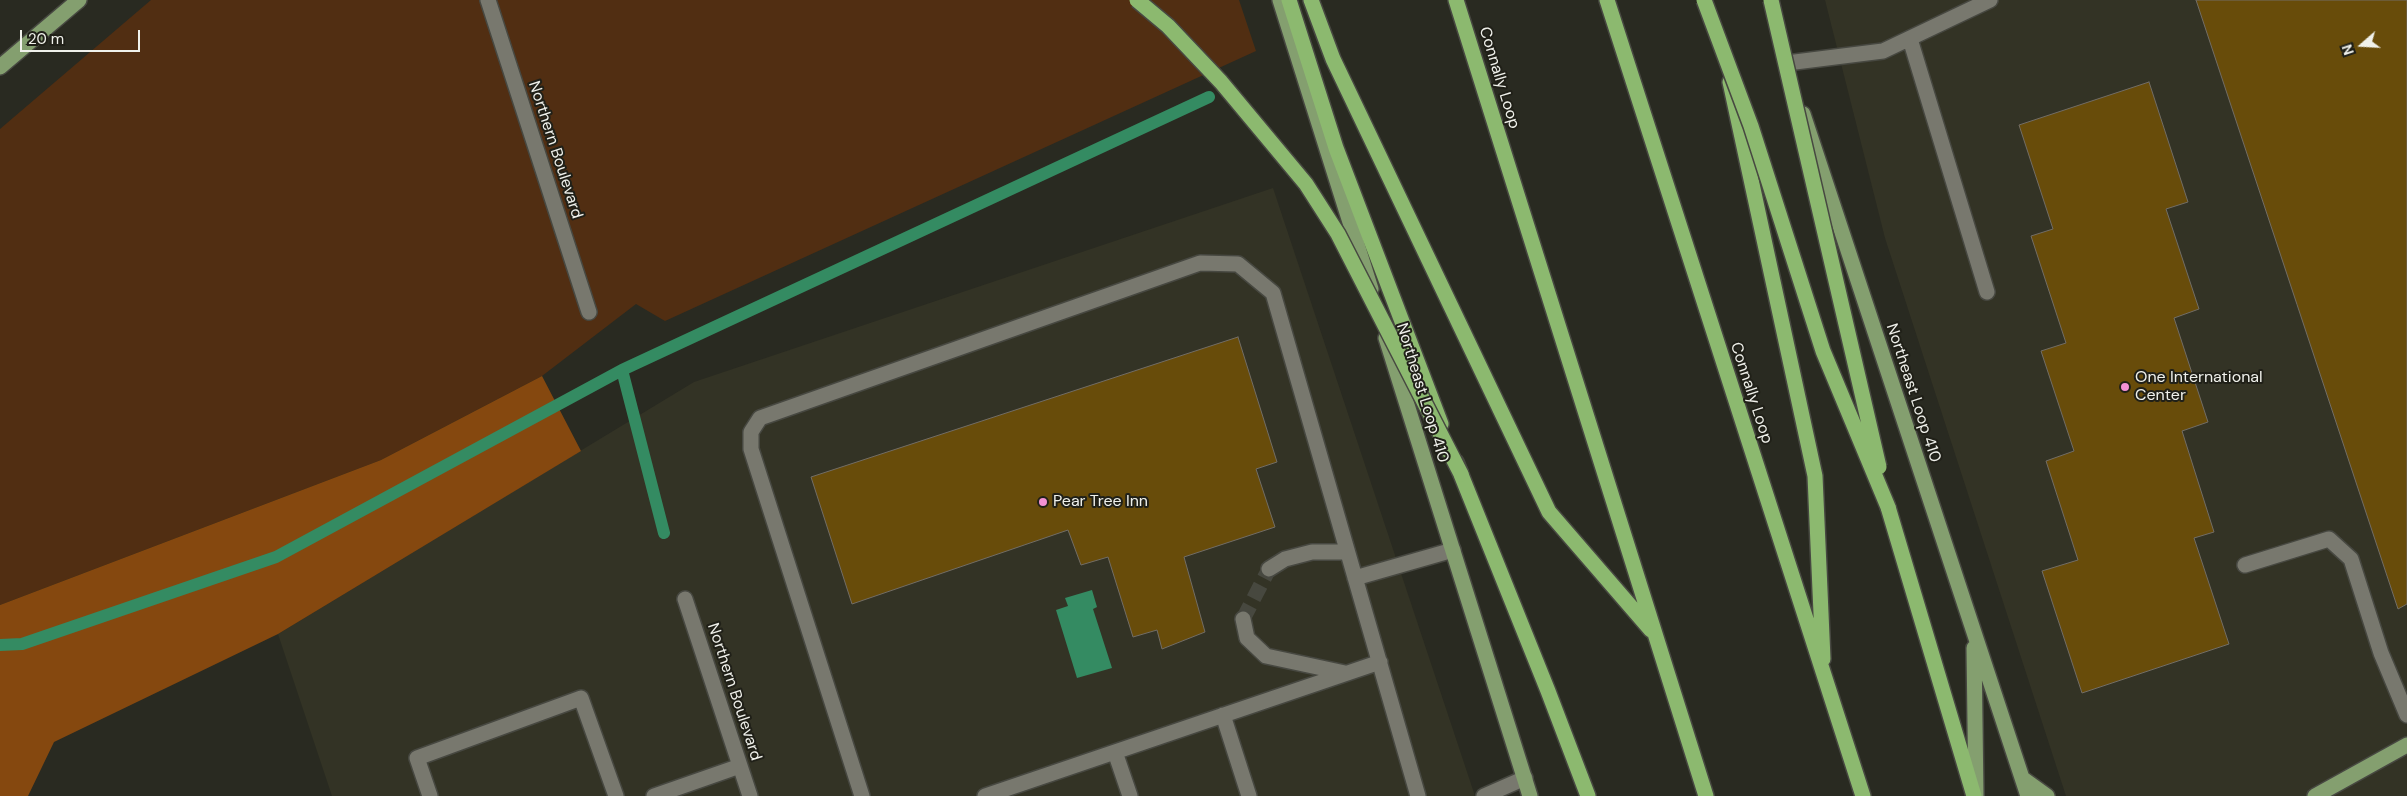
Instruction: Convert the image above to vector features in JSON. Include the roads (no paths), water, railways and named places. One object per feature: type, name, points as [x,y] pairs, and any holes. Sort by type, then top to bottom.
[{"type":"highway","points":[[1137,0],[1168,26],[1221,82],[1306,184],[1338,234],[1461,474]]},
{"type":"highway","points":[[1289,0],[1336,148],[1461,474],[1588,796]]},
{"type":"highway","points":[[1311,0],[1333,59],[1549,512],[1656,636]]},
{"type":"highway","name":"Connally Loop","points":[[1456,0],[1706,796]]},
{"type":"highway","name":"Connally Loop","points":[[1607,0],[1863,796]]},
{"type":"highway","points":[[1704,0],[1751,126],[1823,351],[1888,507]]},
{"type":"highway","points":[[1712,0],[1815,476],[1824,678]]},
{"type":"highway","points":[[1771,0],[1888,507],[1975,796]]},
{"type":"main road","points":[[0,67],[79,0]]},
{"type":"main road","name":"Northeast Loop 410","points":[[1280,0],[1530,796]]},
{"type":"main road","name":"Northeast Loop 410","points":[[1766,0],[2028,796]]},
{"type":"main road","points":[[1974,632],[1975,796]]},
{"type":"main road","points":[[2315,796],[2407,745]]},
{"type":"main road","points":[[2022,778],[2047,796]]},
{"type":"street","name":"Northern Boulevard","points":[[488,0],[589,312]]},
{"type":"street","points":[[1786,63],[1883,52],[1990,0]]},
{"type":"street","points":[[1910,38],[1987,292]]},
{"type":"street","points":[[862,796],[751,449],[751,432],[760,418],[1200,263],[1238,264],[1273,293],[1418,796]]},
{"type":"street","points":[[2245,565],[2329,539],[2351,559],[2381,653],[2407,715]]},
{"type":"street","points":[[1355,578],[1453,550]]},
{"type":"street","points":[[1270,569],[1286,559],[1312,552],[1347,552]]},
{"type":"street","name":"Northern Boulevard","points":[[685,599],[750,796]]},
{"type":"street","points":[[1243,619],[1248,638],[1266,656],[1346,674]]},
{"type":"street","points":[[985,796],[1380,662]]},
{"type":"street","points":[[430,796],[417,758],[581,698],[616,796]]},
{"type":"street","points":[[1223,715],[1249,796]]},
{"type":"street","points":[[1115,752],[1130,796]]},
{"type":"street","points":[[655,796],[740,766]]},
{"type":"street","points":[[1484,796],[1525,778]]},
{"type":"waterway","points":[[0,645],[22,644],[276,557],[622,370],[1209,97]]},
{"type":"waterway","points":[[622,370],[664,533]]},
{"type":"tunnel","points":[[1243,619],[1269,569]]},
{"type":"place","name":"One International Center","points":[[2125,387]]},
{"type":"place","name":"Pear Tree Inn","points":[[1043,502]]}]
